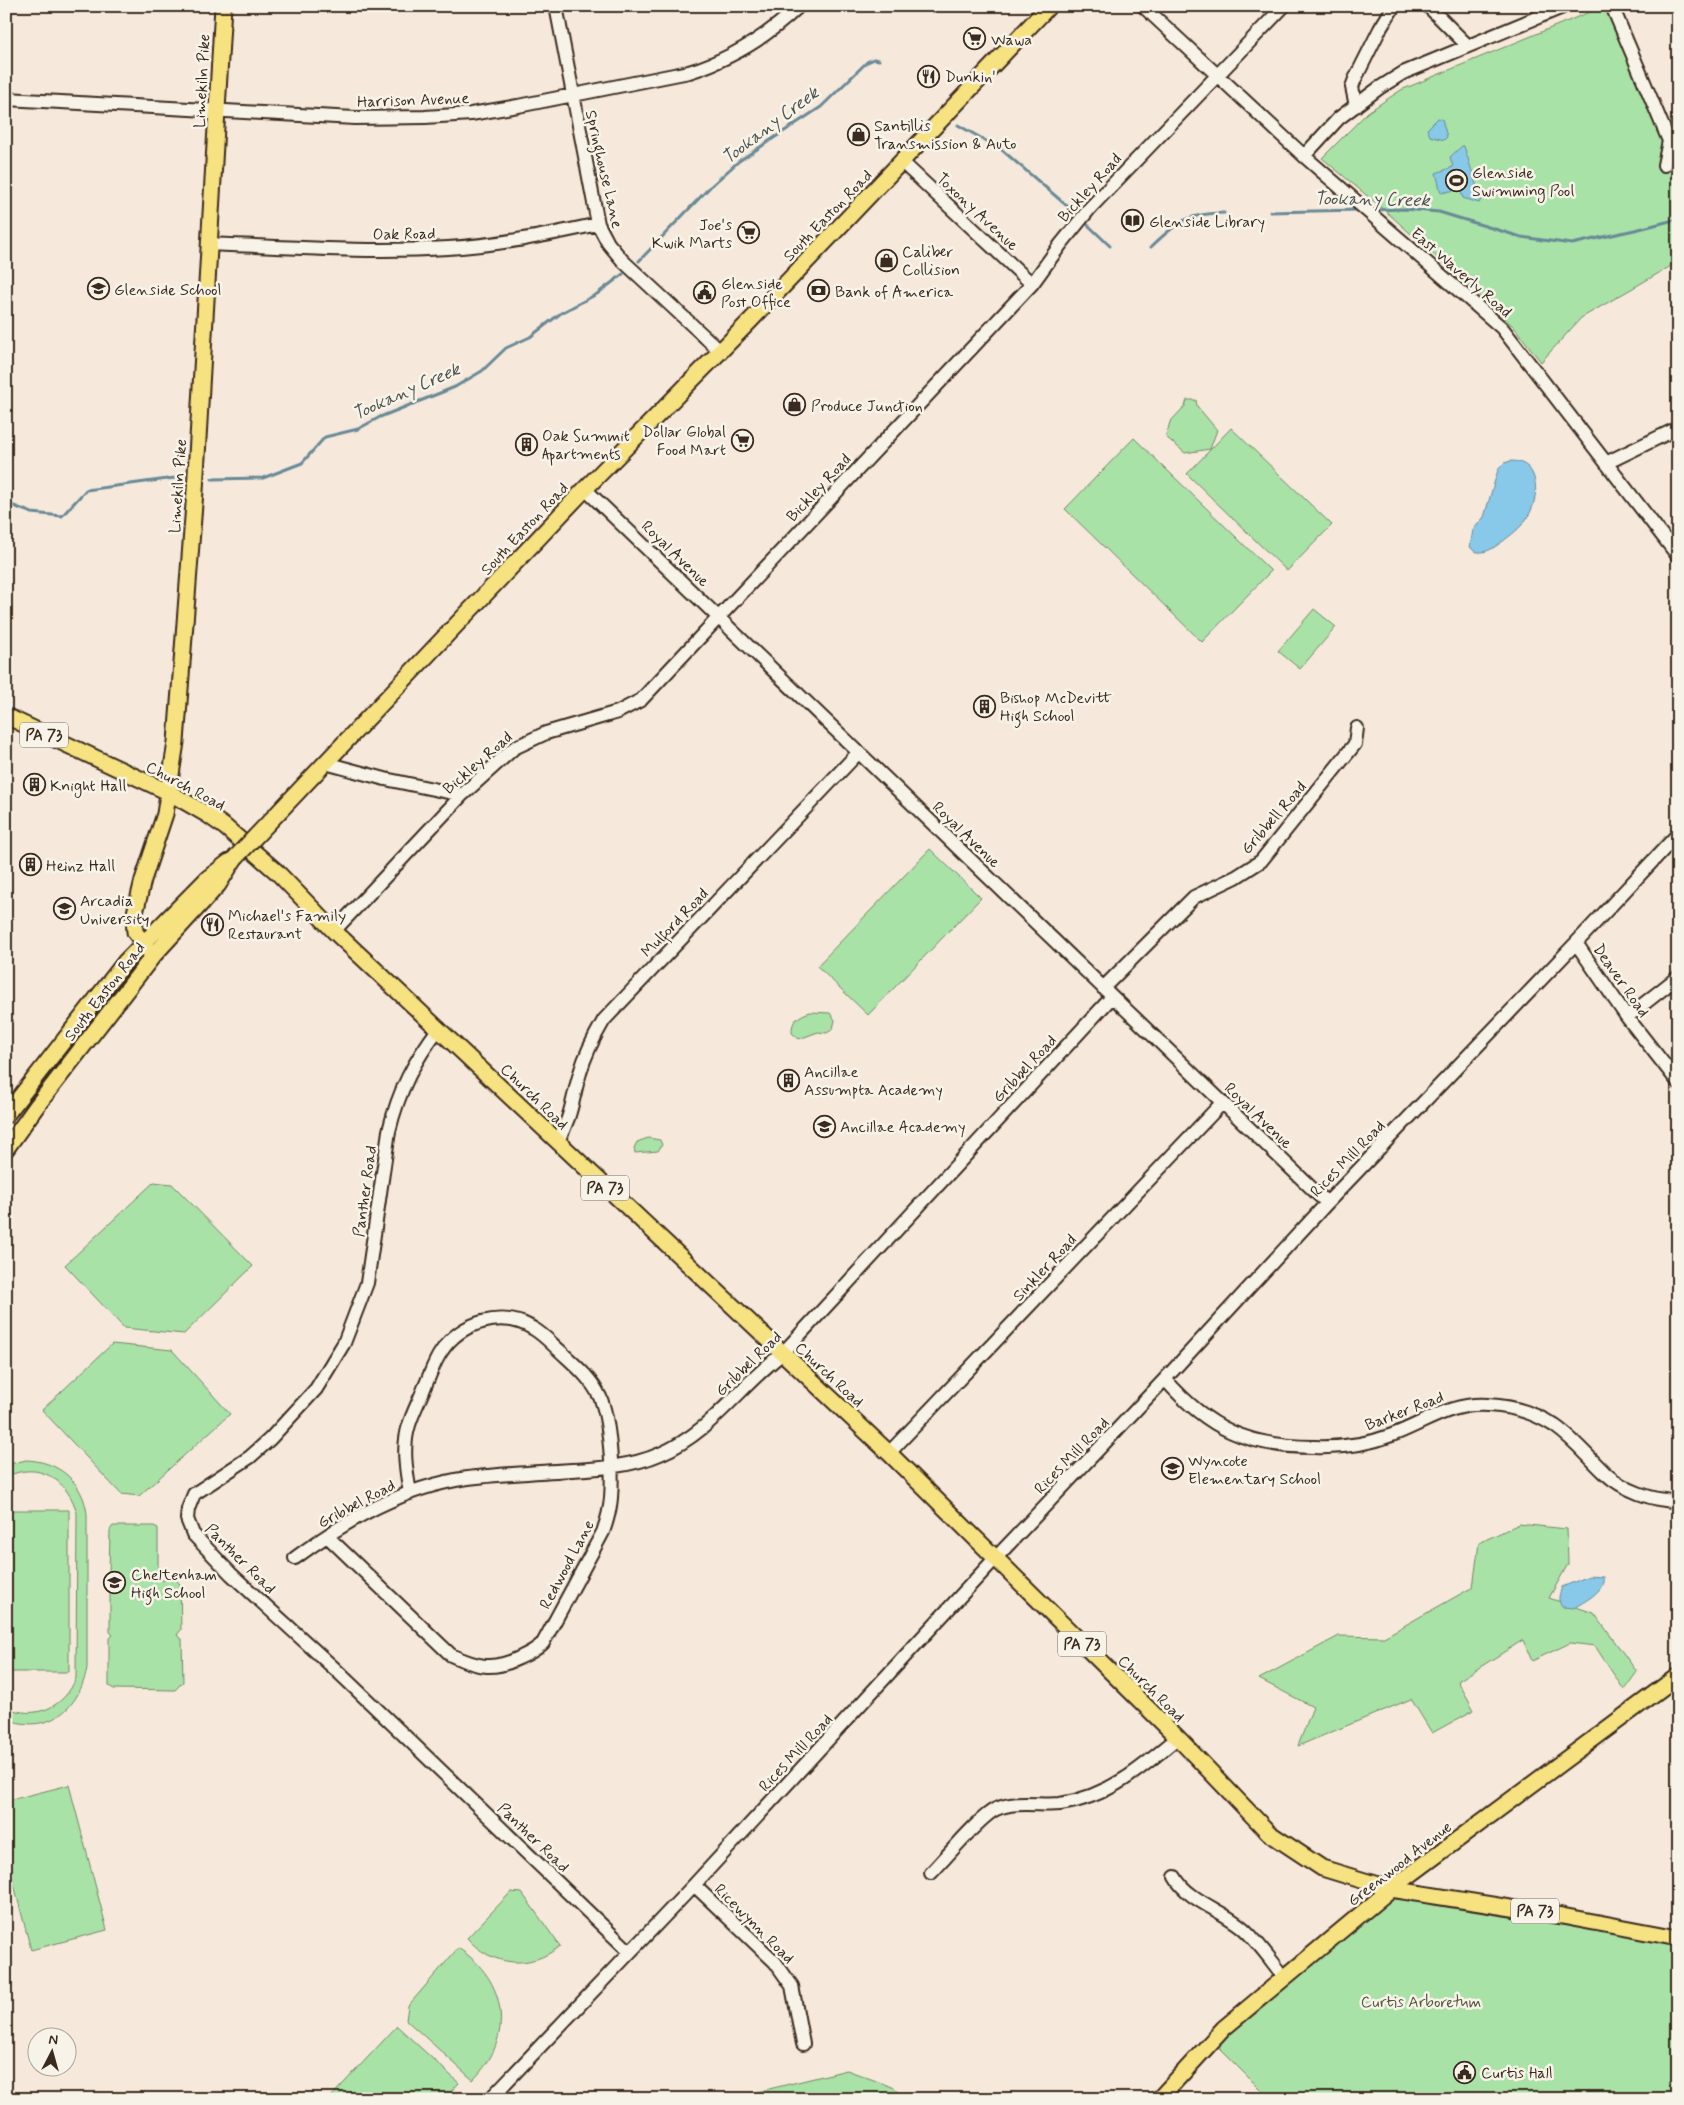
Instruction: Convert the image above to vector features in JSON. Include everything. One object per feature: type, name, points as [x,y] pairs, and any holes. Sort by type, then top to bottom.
[{"type":"main road","name":"Limekiln Pike","points":[[153,956],[136,932],[134,917],[136,905],[165,814],[170,793],[176,742],[195,491],[223,6]]},
{"type":"main road","name":"South Easton Road","points":[[6,1115],[125,962],[208,878],[235,858],[585,489],[902,162],[1049,6]]},
{"type":"main road","name":"Church Road","points":[[6,716],[170,793],[225,827],[277,872],[334,931],[889,1453],[1177,1738],[1269,1833],[1322,1868],[1391,1889],[1562,1916],[1678,1938]]},
{"type":"main road","name":"South Easton Road","points":[[6,1149],[36,1107],[153,956],[218,885],[235,858]]},
{"type":"main road","name":"Greenwood Avenue","points":[[1159,2099],[1224,2028],[1391,1889],[1678,1676]]},
{"type":"street","name":"Springhouse Lane","points":[[556,6],[572,97],[598,224],[608,243],[623,261],[720,351]]},
{"type":"street","name":"Harrison Avenue","points":[[6,100],[355,118],[471,114],[572,97],[689,72],[726,59],[758,40],[776,27],[798,6]]},
{"type":"street","name":"East Waverly Road","points":[[1143,6],[1304,156],[1502,328],[1678,556]]},
{"type":"street","name":"Bickley Road","points":[[334,931],[462,794],[504,756],[522,743],[546,733],[610,716],[641,700],[1032,284],[1078,222],[1284,6]]},
{"type":"street","points":[[1356,106],[1352,87],[1355,78],[1394,6]]},
{"type":"street","points":[[1428,6],[1468,46]]},
{"type":"street","points":[[1304,156],[1340,118],[1403,73],[1565,6]]},
{"type":"street","points":[[1612,6],[1669,141],[1664,164]]},
{"type":"street","name":"Toxony Avenue","points":[[902,162],[1032,284]]},
{"type":"street","name":"Oak Road","points":[[209,244],[373,250],[441,248],[526,239],[598,224]]},
{"type":"street","points":[[1606,462],[1678,428]]},
{"type":"street","name":"Royal Avenue","points":[[585,489],[1327,1203]]},
{"type":"street","name":"Gribbell Road","points":[[1108,993],[1194,897],[1236,877],[1261,861],[1355,744],[1358,736],[1357,728]]},
{"type":"street","name":"Mulford Road","points":[[558,1142],[571,1115],[580,1070],[604,1020],[859,752]]},
{"type":"street","points":[[326,763],[385,779],[462,794]]},
{"type":"street","name":"Rices Mill Road","points":[[490,2099],[694,1885],[1327,1203],[1678,834]]},
{"type":"street","name":"Deaver Road","points":[[1576,943],[1627,1016],[1678,1082]]},
{"type":"street","points":[[1627,1016],[1678,978]]},
{"type":"street","name":"Gribbel Road","points":[[294,1558],[347,1522],[410,1493],[468,1478],[630,1464],[659,1455],[686,1440],[712,1421],[764,1368],[782,1354],[1108,993]]},
{"type":"street","name":"Panther Road","points":[[439,1028],[414,1064],[400,1094],[389,1131],[367,1283],[347,1336],[316,1389],[270,1439],[250,1457],[194,1494],[190,1501],[187,1519],[193,1534],[231,1574],[335,1669],[630,1952]]},
{"type":"street","name":"Sinkler Road","points":[[889,1453],[1222,1103]]},
{"type":"street","name":"Redwood Lane","points":[[327,1536],[451,1655],[482,1666],[502,1666],[529,1653],[542,1643],[603,1532],[611,1498],[606,1420],[600,1397],[588,1379],[534,1329],[515,1322],[491,1319],[474,1324],[459,1332],[447,1343],[436,1361],[407,1432],[406,1466],[410,1493]]},
{"type":"street","name":"Barker Road","points":[[1165,1379],[1187,1403],[1207,1418],[1256,1442],[1284,1446],[1356,1446],[1393,1435],[1437,1413],[1453,1408],[1475,1404],[1513,1408],[1533,1414],[1555,1426],[1581,1447],[1604,1473],[1618,1483],[1644,1494],[1678,1500]]},
{"type":"street","points":[[931,1873],[993,1811],[1009,1805],[1072,1802],[1094,1795],[1119,1784],[1177,1738]]},
{"type":"street","points":[[1175,1878],[1179,1885],[1188,1893],[1224,1914],[1246,1930],[1285,1978]]},
{"type":"street","name":"Ricewynn Road","points":[[694,1885],[775,1962],[792,1986],[803,2044]]},
{"type":"green space","points":[[1606,6],[1678,175],[1678,262],[1581,318],[1541,362],[1514,327],[1390,215],[1322,158],[1368,112],[1401,90]]},
{"type":"green space","points":[[1187,400],[1196,400],[1197,406],[1217,430],[1210,449],[1185,453],[1166,437],[1170,422],[1185,406]]},
{"type":"green space","points":[[1231,428],[1332,525],[1287,571],[1187,474]]},
{"type":"green space","points":[[1134,438],[1271,571],[1202,642],[1065,509]]},
{"type":"green space","points":[[1314,609],[1336,627],[1300,669],[1278,651]]},
{"type":"green space","points":[[930,849],[981,898],[868,1015],[817,966]]},
{"type":"green space","points":[[810,1012],[830,1013],[835,1020],[833,1029],[827,1033],[818,1032],[799,1039],[792,1033],[794,1022],[799,1017]]},
{"type":"green space","points":[[648,1138],[660,1140],[662,1145],[658,1151],[635,1153],[634,1148],[637,1142]]},
{"type":"green space","points":[[154,1182],[172,1184],[253,1266],[184,1334],[124,1328],[65,1265]]},
{"type":"green space","points":[[112,1344],[172,1350],[230,1414],[139,1496],[121,1494],[42,1410]]},
{"type":"green space","points":[[26,1460],[48,1464],[67,1475],[80,1492],[85,1502],[87,1514],[87,1668],[77,1696],[69,1707],[48,1721],[35,1724],[6,1719],[6,1707],[28,1712],[48,1709],[64,1697],[76,1678],[77,1513],[67,1491],[50,1476],[41,1472],[30,1471],[18,1472],[6,1477],[6,1465]]},
{"type":"green space","points":[[6,1510],[69,1510],[69,1672],[6,1672]]},
{"type":"green space","points":[[1519,1524],[1567,1529],[1568,1564],[1549,1598],[1594,1613],[1637,1672],[1624,1690],[1595,1646],[1570,1643],[1532,1661],[1523,1640],[1458,1681],[1474,1710],[1432,1733],[1411,1699],[1298,1746],[1313,1707],[1259,1679],[1339,1636],[1384,1637],[1473,1587],[1479,1543]]},
{"type":"green space","points":[[113,1526],[154,1526],[158,1528],[158,1576],[155,1580],[176,1580],[180,1584],[181,1630],[177,1635],[182,1639],[183,1682],[175,1690],[114,1689],[109,1686],[109,1638],[113,1635],[110,1632],[110,1583],[113,1580],[109,1576],[110,1530]]},
{"type":"green space","points":[[69,1785],[107,1930],[31,1950],[6,1854],[6,1801]]},
{"type":"green space","points":[[511,1892],[522,1893],[560,1946],[549,1954],[537,1959],[512,1962],[488,1955],[467,1938]]},
{"type":"green space","name":"Curtis Arboretum","points":[[1398,1899],[1571,1926],[1678,1946],[1678,2099],[1270,2099],[1216,2045],[1387,1900]]},
{"type":"green space","points":[[458,1948],[475,1961],[487,1976],[496,1993],[500,2010],[500,2028],[495,2046],[486,2064],[473,2080],[406,2020],[408,2006]]},
{"type":"green space","points":[[397,2026],[459,2083],[444,2099],[329,2099]]},
{"type":"green space","points":[[847,2070],[895,2088],[904,2099],[728,2099]]},
{"type":"water","points":[[1438,118],[1442,119],[1447,137],[1444,140],[1430,136],[1427,129]]},
{"type":"water","name":"Glenside Swimming Pool","points":[[1464,146],[1481,200],[1479,203],[1463,198],[1460,189],[1441,193],[1436,173],[1453,167],[1450,157]]},
{"type":"water","points":[[1511,461],[1528,467],[1533,474],[1536,492],[1531,510],[1522,525],[1502,542],[1492,549],[1482,552],[1474,551],[1470,547],[1473,530],[1484,517],[1498,470],[1504,463]]},
{"type":"water","points":[[1589,1576],[1603,1577],[1603,1582],[1598,1591],[1574,1608],[1562,1607],[1559,1597],[1562,1587]]},
{"type":"waterway","name":"Tookany Creek","points":[[639,261],[710,187],[739,161],[821,107],[867,62],[874,59],[879,60]]},
{"type":"waterway","name":"Tookany Creek","points":[[958,125],[1002,150],[1073,211]]},
{"type":"waterway","name":"Tookany Creek","points":[[1373,210],[1404,209],[1439,212],[1521,237],[1572,244],[1678,219]]},
{"type":"waterway","name":"Tookany Creek","points":[[1270,212],[1359,210]]},
{"type":"waterway","name":"Tookany Creek","points":[[1151,247],[1176,225],[1192,217],[1224,213]]},
{"type":"waterway","name":"Tookany Creek","points":[[1088,225],[1110,246]]},
{"type":"waterway","name":"Tookany Creek","points":[[212,479],[263,478],[302,463],[325,437],[358,429],[380,417],[455,387],[482,371],[506,348],[530,337],[561,313],[597,294],[623,274]]},
{"type":"waterway","name":"Tookany Creek","points":[[6,503],[32,513],[62,516],[86,490],[175,478]]},
{"type":"place","name":"Wawa","points":[[975,39]]},
{"type":"place","name":"Dunkin'","points":[[929,76]]},
{"type":"place","name":"Santillis Transmission & Auto","points":[[858,134]]},
{"type":"place","name":"Glenside Swimming Pool","points":[[1456,181]]},
{"type":"place","name":"Glenside Library","points":[[1133,221]]},
{"type":"place","name":"Joe's Kwik Marts","points":[[748,233]]},
{"type":"place","name":"Caliber Collision","points":[[886,260]]},
{"type":"place","name":"Glenside School","points":[[98,289]]},
{"type":"place","name":"Bank of America","points":[[819,291]]},
{"type":"place","name":"Glenside Post Office","points":[[705,292]]},
{"type":"place","name":"Produce Junction","points":[[795,405]]},
{"type":"place","name":"Dollar Global Food Mart","points":[[742,440]]},
{"type":"place","name":"Oak Summit Apartments","points":[[526,444]]},
{"type":"place","name":"Bishop McDevitt High School","points":[[984,706]]},
{"type":"place","name":"Knight Hall","points":[[34,785]]},
{"type":"place","name":"Heinz Hall","points":[[30,865]]},
{"type":"place","name":"Arcadia University","points":[[64,909]]},
{"type":"place","name":"Michael's Family Restaurant","points":[[212,924]]},
{"type":"place","name":"Ancillae Assumpta Academy","points":[[788,1080]]},
{"type":"place","name":"Ancillae Academy","points":[[824,1126]]},
{"type":"place","name":"Wyncote Elementary School","points":[[1172,1469]]},
{"type":"place","name":"Cheltenham High School","points":[[115,1583]]},
{"type":"place","name":"Curtis Hall","points":[[1465,2072]]}]
